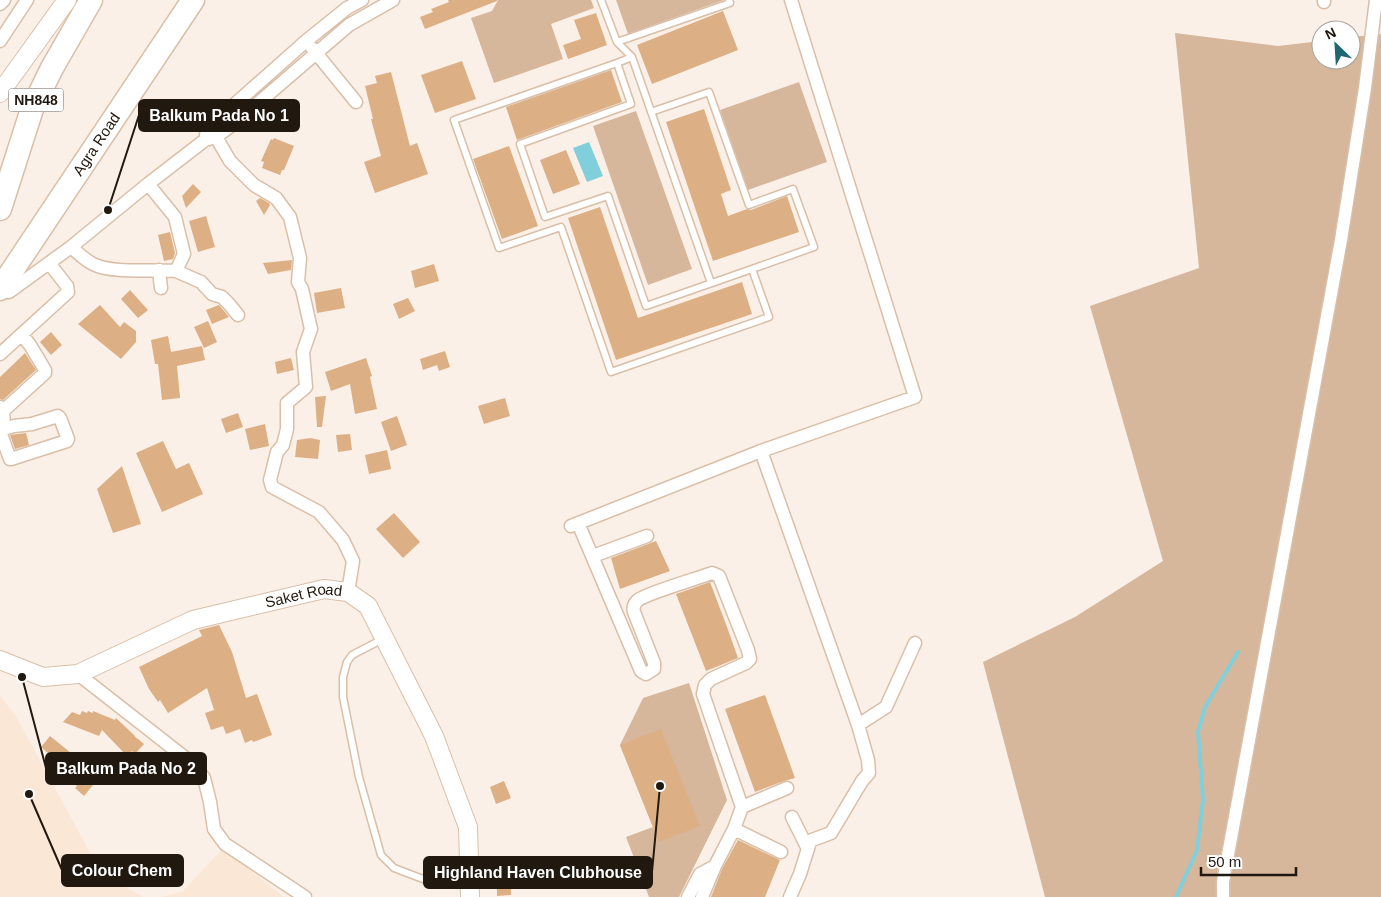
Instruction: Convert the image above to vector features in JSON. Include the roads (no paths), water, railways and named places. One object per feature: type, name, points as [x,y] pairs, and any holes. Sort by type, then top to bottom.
[{"type":"highway","name":"NH848","points":[[0,209],[32,109],[52,68],[91,0]]},
{"type":"highway","name":"Agra Road","points":[[3,288],[193,0]]},
{"type":"main road","points":[[0,93],[67,0]]},
{"type":"main road","name":"Saket Road","points":[[0,660],[42,677],[78,674],[193,620],[324,589],[348,592],[368,606],[434,736],[468,827],[470,890]]},
{"type":"street","points":[[0,4],[4,0]]},
{"type":"street","points":[[0,42],[27,0]]},
{"type":"street","points":[[3,288],[49,263],[71,247],[210,135],[348,4],[362,0]]},
{"type":"street","points":[[210,135],[236,122],[349,25],[393,0]]},
{"type":"street","points":[[702,897],[734,829],[742,807],[703,694],[705,685],[711,678],[750,659],[719,576],[712,573],[637,600],[634,612],[654,663],[654,669],[646,674],[641,672],[593,556],[575,525],[761,451],[915,396],[791,0]]},
{"type":"street","points":[[1223,897],[1223,882],[1341,240],[1366,88],[1376,0]]},
{"type":"street","points":[[306,42],[356,102]]},
{"type":"street","points":[[210,135],[230,161],[254,185],[276,198],[290,217],[300,258],[298,282],[302,289],[311,329],[303,352],[306,387],[286,403],[287,429],[283,445],[277,452],[270,480],[272,487],[319,512],[343,540],[353,561],[348,592]]},
{"type":"street","points":[[148,184],[175,217],[184,254],[176,271]]},
{"type":"street","points":[[71,247],[93,264],[110,270],[176,271],[204,284],[212,294],[222,297],[238,316]]},
{"type":"street","points":[[0,354],[68,292],[67,286],[49,263]]},
{"type":"street","points":[[160,270],[161,288]]},
{"type":"street","points":[[3,429],[32,424],[58,416],[68,439],[67,441],[10,459],[1,434],[3,429],[1,409],[45,373],[30,345],[22,335]]},
{"type":"street","points":[[761,451],[858,725],[868,760],[869,773],[862,781],[831,833],[812,840],[790,897]]},
{"type":"street","points":[[593,556],[647,536]]},
{"type":"street","points":[[858,725],[886,708],[915,643]]},
{"type":"street","points":[[78,674],[193,764],[204,778],[214,829],[225,844],[306,897]]},
{"type":"street","points":[[742,807],[787,788]]},
{"type":"street","points":[[792,817],[808,849]]},
{"type":"street","points":[[734,829],[781,852]]},
{"type":"street","points":[[688,897],[700,874],[715,866]]},
{"type":"lane","points":[[601,0],[617,42],[632,57],[711,283]]},
{"type":"lane","points":[[617,42],[730,3],[729,0]]},
{"type":"lane","points":[[632,57],[454,120],[499,248],[561,227],[611,372],[769,317],[752,269]]},
{"type":"lane","points":[[617,63],[631,104],[520,144],[545,218],[608,196],[646,306],[814,248],[794,189],[749,204],[710,92],[651,112]]},
{"type":"lane","points":[[385,639],[352,655],[347,662],[343,677],[343,698],[359,776],[381,856],[394,868],[424,879],[453,883],[470,890]]},
{"type":"water","points":[[589,142],[603,176],[587,182],[573,148]]},
{"type":"waterway","points":[[1176,897],[1197,850],[1203,800],[1198,732],[1205,707],[1238,652]]},
{"type":"place","name":"Balkum Pada No 1","points":[[108,210]]},
{"type":"place","name":"Balkum Pada No 2","points":[[22,677]]},
{"type":"place","name":"Highland Haven Clubhouse","points":[[660,786]]},
{"type":"place","name":"Colour Chem","points":[[29,794]]}]
